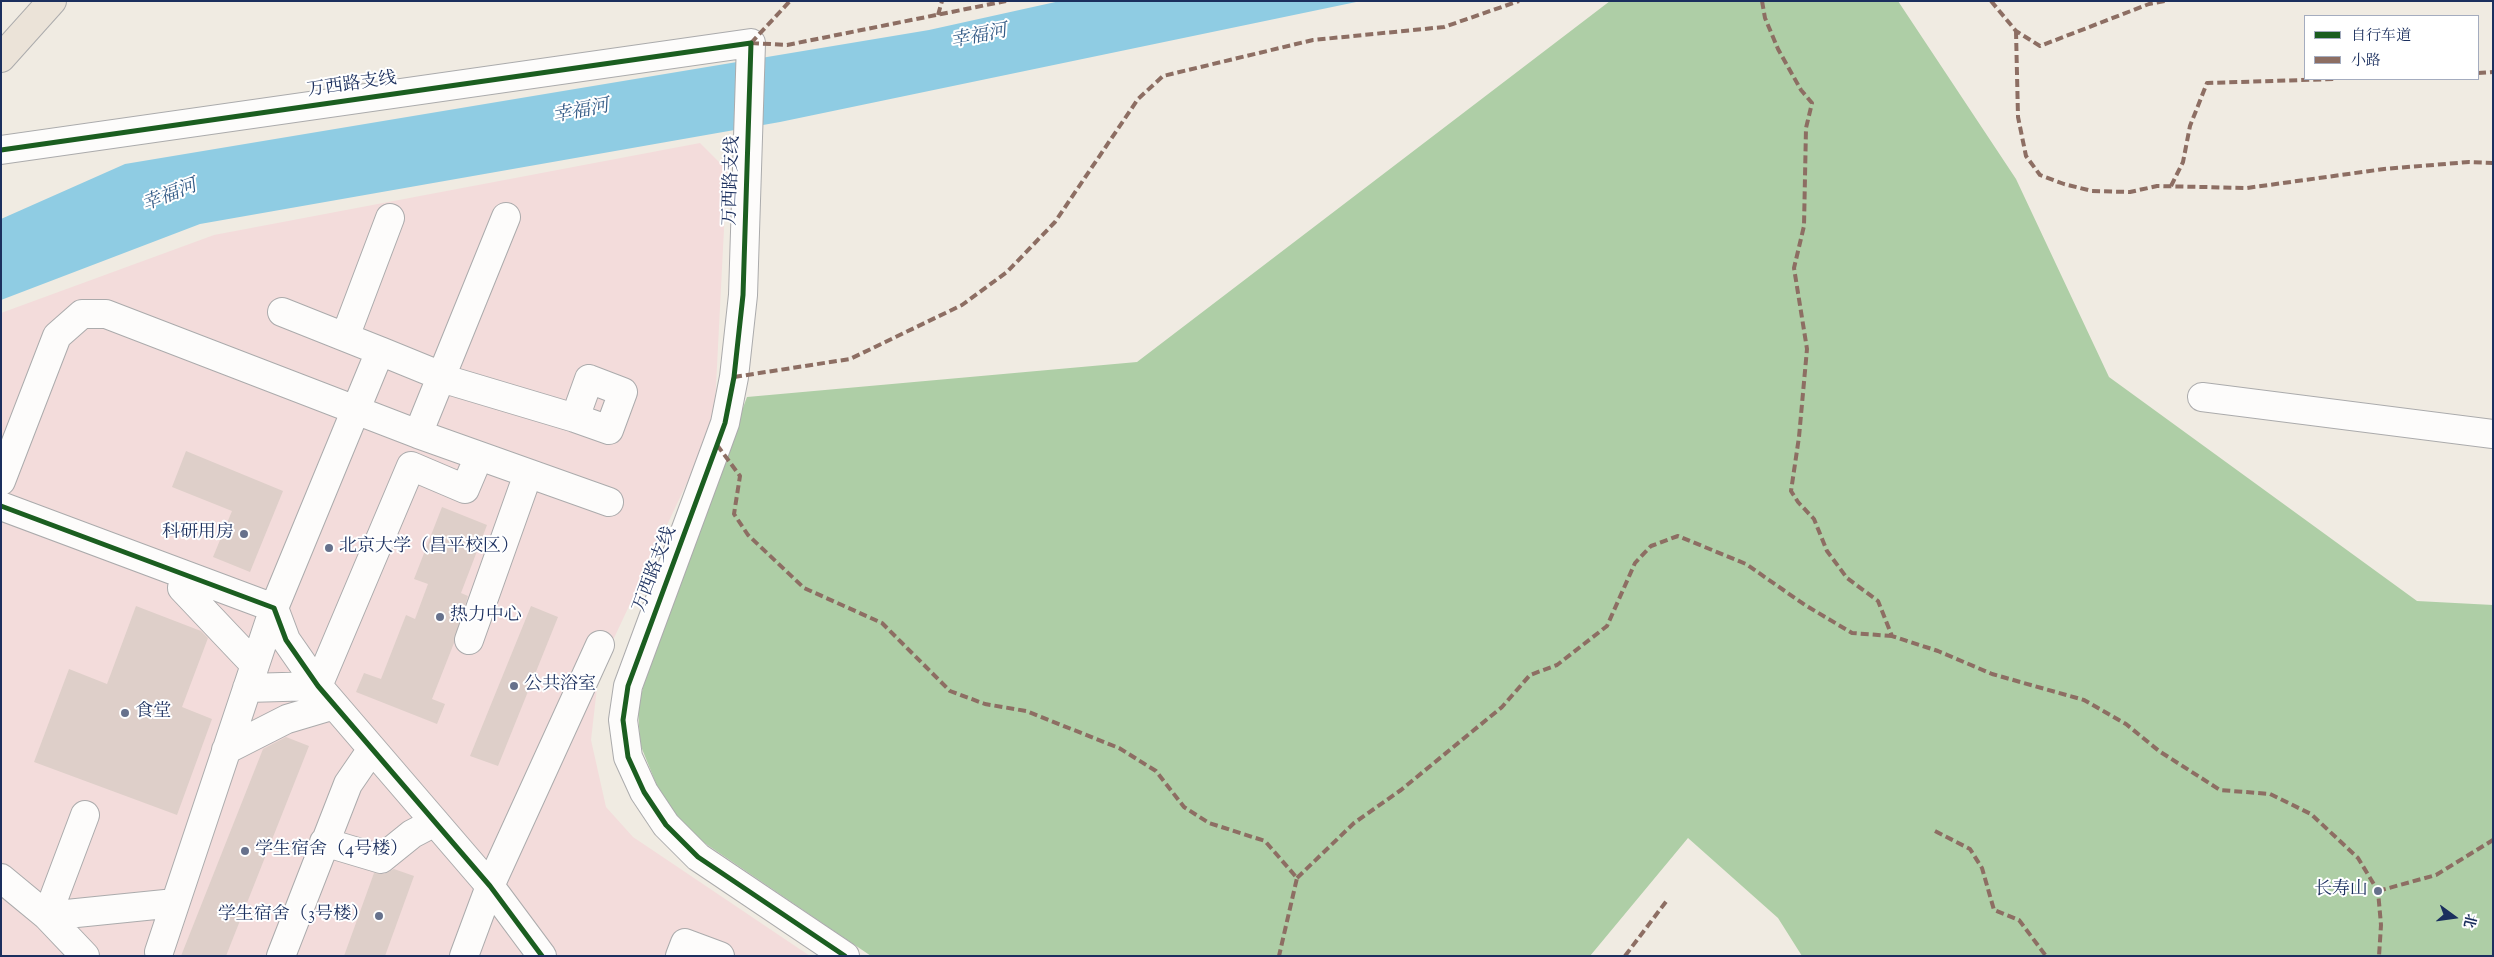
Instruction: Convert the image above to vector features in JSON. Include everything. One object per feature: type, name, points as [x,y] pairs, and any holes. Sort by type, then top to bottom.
[{"type":"main road","points":[[1,58],[52,1]]},
{"type":"street","name":"万西路支线","points":[[1,150],[751,45],[743,295],[734,373],[725,423],[641,646],[628,686],[623,720],[628,757],[644,792],[666,825],[698,857],[845,956]]},
{"type":"street","points":[[418,434],[435,374],[506,217]]},
{"type":"street","points":[[345,337],[390,218]]},
{"type":"street","points":[[282,312],[435,374],[575,418]]},
{"type":"street","points":[[1,481],[57,336],[82,314],[106,314],[418,434],[609,502]]},
{"type":"street","points":[[159,955],[274,608],[380,351]]},
{"type":"street","points":[[2202,397],[2493,434]]},
{"type":"street","points":[[226,750],[287,719],[326,696],[411,466],[465,489],[479,456]]},
{"type":"street","points":[[469,640],[528,474]]},
{"type":"street","points":[[1,506],[182,589],[274,608]]},
{"type":"street","points":[[182,589],[251,677],[326,696]]},
{"type":"street","points":[[274,608],[286,640],[326,696],[490,886],[532,951]]},
{"type":"street","points":[[464,956],[490,886],[600,645]]},
{"type":"street","points":[[281,956],[348,784],[372,749]]},
{"type":"street","points":[[47,916],[84,814]]},
{"type":"street","points":[[324,842],[381,859],[412,834],[435,822]]},
{"type":"street","points":[[1,878],[47,916],[85,956]]},
{"type":"street","points":[[47,916],[175,903]]},
{"type":"street","points":[[680,956],[685,943],[720,956]]},
{"type":"shaded area","name":"北京大学（昌平校区）","points":[[700,143],[727,170],[714,425],[599,670],[591,740],[606,807],[633,837],[810,956],[1,956],[1,313],[214,235]]},
{"type":"green space","points":[[1610,1],[1898,1],[2016,179],[2109,377],[2417,601],[2493,605],[2493,956],[1802,956],[1778,918],[1688,838],[1590,956],[871,956],[703,842],[664,803],[640,744],[638,707],[654,646],[747,397],[1137,362]]},
{"type":"water","name":"幸福河","points":[[1060,1],[1361,1],[780,122],[200,224],[1,300],[1,219],[125,164],[929,30]]},
{"type":"building","name":"科研用房","points":[[186,451],[283,491],[250,572],[213,557],[232,511],[172,487]]},
{"type":"building","name":"热力中心","points":[[442,507],[487,525],[461,593],[468,596],[454,643],[432,699],[445,704],[437,724],[356,692],[364,673],[381,679],[406,615],[415,619],[428,584],[414,579]]},
{"type":"building","name":"食堂","points":[[136,606],[201,631],[208,638],[182,707],[212,719],[177,815],[34,762],[69,669],[107,684]]},
{"type":"building","name":"公共浴室","points":[[531,606],[558,617],[498,766],[470,756]]},
{"type":"building","name":"学生宿舍（4号楼）","points":[[286,737],[309,746],[226,956],[181,956],[263,749]]},
{"type":"building","name":"学生宿舍（3号楼）","points":[[394,869],[414,876],[385,956],[344,956],[374,873],[384,874]]},
{"type":"marked path","points":[[751,43],[790,1]]},
{"type":"marked path","points":[[938,15],[942,1]]},
{"type":"marked path","points":[[751,43],[787,45],[1006,1]]},
{"type":"marked path","points":[[734,377],[850,359],[962,305],[1007,272],[1055,222],[1138,99],[1163,76],[1313,40],[1444,27],[1519,1]]},
{"type":"marked path","points":[[1762,1],[1765,18],[1778,49],[1801,90],[1812,103],[1806,128],[1804,226],[1794,268],[1807,349],[1799,437],[1791,491],[1798,502],[1814,519],[1827,551],[1847,578],[1878,601],[1892,636],[1938,651],[1992,674],[2084,700],[2126,724],[2159,751],[2220,790],[2270,794],[2311,814],[2358,858],[2378,891],[2381,925],[2379,956]]},
{"type":"marked path","points":[[1991,1],[2016,31],[2040,46],[2149,4],[2165,1]]},
{"type":"marked path","points":[[2016,31],[2018,117],[2026,156],[2040,175],[2064,184],[2092,191],[2130,192],[2157,186],[2247,188],[2384,169],[2469,162],[2493,163]]},
{"type":"marked path","points":[[2479,73],[2493,72]]},
{"type":"marked path","points":[[2171,186],[2183,162],[2190,126],[2207,83],[2304,80]]},
{"type":"marked path","points":[[717,445],[740,476],[734,514],[748,535],[804,588],[882,623],[950,691],[985,704],[1026,711],[1119,748],[1156,771],[1184,807],[1209,823],[1265,841],[1297,878],[1279,956]]},
{"type":"marked path","points":[[1297,878],[1354,823],[1401,790],[1502,707],[1530,675],[1557,665],[1607,626],[1635,563],[1651,546],[1678,536],[1746,564],[1805,605],[1852,633],[1892,636]]},
{"type":"marked path","points":[[1935,831],[1970,849],[1982,868],[1994,910],[2019,920],[2046,956]]},
{"type":"marked path","points":[[2378,891],[2436,875],[2493,840]]},
{"type":"marked path","points":[[1625,956],[1668,899]]},
{"type":"cycle path","points":[[1,150],[751,43],[743,295],[734,377],[725,423],[628,686],[623,720],[628,757],[644,792],[666,825],[698,857],[845,956]]},
{"type":"cycle path","points":[[1,506],[274,608],[286,640],[318,686],[490,886],[542,956]]},
{"type":"place","name":"科研用房","points":[[244,534]]},
{"type":"place","name":"北京大学（昌平校区）","points":[[329,548]]},
{"type":"place","name":"热力中心","points":[[440,617]]},
{"type":"place","name":"公共浴室","points":[[514,686]]},
{"type":"place","name":"食堂","points":[[125,713]]},
{"type":"place","name":"学生宿舍（4号楼）","points":[[245,851]]},
{"type":"place","name":"长寿山","points":[[2378,891]]},
{"type":"place","name":"学生宿舍（3号楼）","points":[[379,916]]}]
